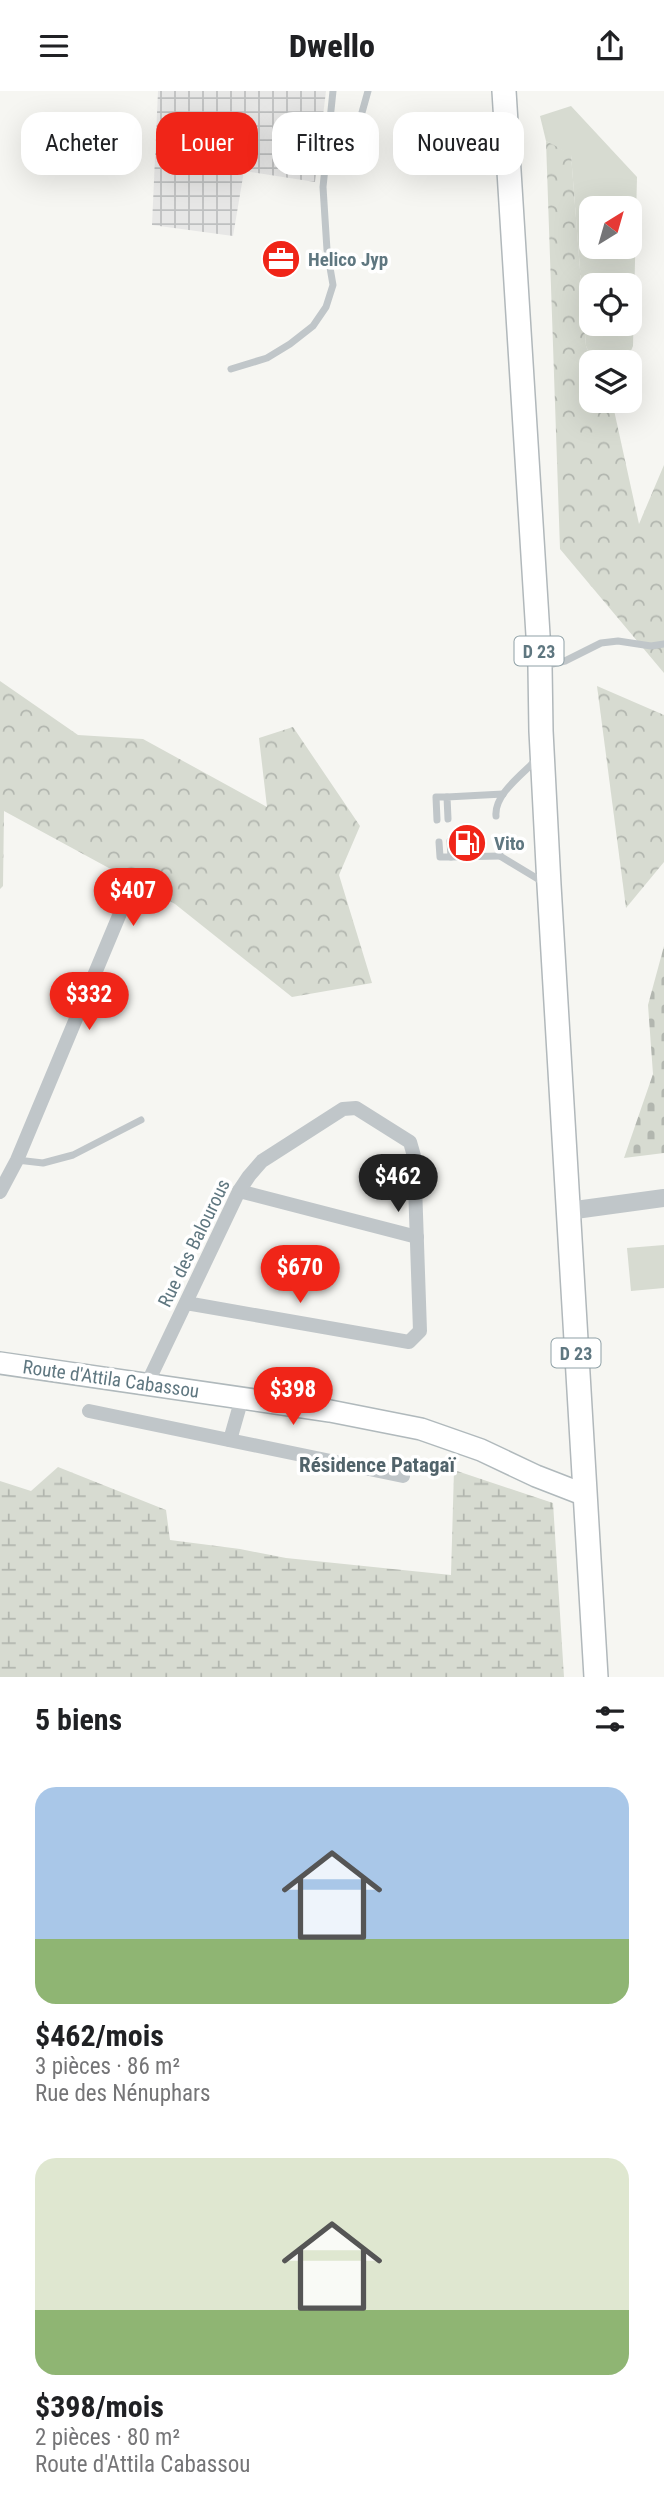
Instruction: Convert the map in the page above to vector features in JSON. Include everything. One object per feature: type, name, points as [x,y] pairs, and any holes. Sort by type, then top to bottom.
[{"type":"main road","name":"D 23","points":[[505,91],[596,1677]]},
{"type":"main road","name":"Route d'Attila Cabassou","points":[[0,1363],[330,1411],[421,1429],[481,1450],[585,1495]]},
{"type":"street","points":[[0,1192],[17,1160],[126,899]]},
{"type":"street","name":"Rue des Balourous","points":[[147,1384],[239,1191],[262,1161],[343,1109],[356,1108],[411,1142],[414,1156],[420,1331],[409,1342],[186,1303]]},
{"type":"street","points":[[239,1191],[416,1237]]},
{"type":"street","points":[[568,1212],[664,1198]]},
{"type":"street","points":[[230,1440],[242,1398]]},
{"type":"street","points":[[89,1411],[403,1476]]},
{"type":"lane","points":[[231,369],[267,358],[290,344],[313,326],[326,307],[333,285],[327,250],[323,187],[333,91]]},
{"type":"lane","points":[[362,112],[368,91]]},
{"type":"lane","points":[[540,667],[565,661],[601,643],[618,641],[651,646],[664,644]]},
{"type":"lane","points":[[496,816],[495,807],[503,794],[542,754]]},
{"type":"lane","points":[[437,820],[436,797],[503,794]]},
{"type":"lane","points":[[447,797],[448,819]]},
{"type":"lane","points":[[498,838],[500,856]]},
{"type":"lane","points":[[450,841],[451,857]]},
{"type":"lane","points":[[439,842],[440,857],[500,856],[549,885]]},
{"type":"lane","points":[[17,1160],[43,1163],[73,1155],[141,1119]]},
{"type":"shaded area","points":[[158,91],[326,91],[323,112],[272,112],[272,175],[316,175],[315,182],[258,173],[258,112],[157,112]]},
{"type":"shaded area","points":[[156,136],[156,175],[243,175],[233,236],[152,225]]},
{"type":"green space","points":[[571,106],[637,177],[637,196],[579,196],[579,257],[571,155],[546,141],[540,116]]},
{"type":"green space","points":[[546,141],[571,154],[580,273],[579,336],[585,336],[588,350],[579,350],[579,413],[615,413],[639,524],[664,465],[664,673],[560,549]]},
{"type":"green space","points":[[579,259],[635,259],[635,273],[580,273]]},
{"type":"green space","points":[[585,336],[633,336],[631,350],[588,350]]},
{"type":"green space","points":[[0,681],[78,735],[143,739],[267,807],[259,738],[293,727],[360,826],[339,875],[372,983],[292,997],[175,904],[4,811],[3,886],[0,889]]},
{"type":"green space","points":[[597,686],[664,715],[664,862],[626,908]]},
{"type":"green space","points":[[664,946],[664,1153],[624,1158],[653,1074],[648,1005]]},
{"type":"green space","points":[[664,1245],[664,1288],[631,1291],[627,1248]]},
{"type":"green space","points":[[58,1467],[166,1510],[170,1540],[286,1558],[451,1575],[454,1470],[553,1503],[564,1677],[0,1677],[0,1481],[31,1491]]},
{"type":"place","name":"Helico Jyp","points":[[281,259]]},
{"type":"place","name":"Vito","points":[[467,843]]},
{"type":"district","name":"Résidence Patagaï","points":[[377,1465]]}]
